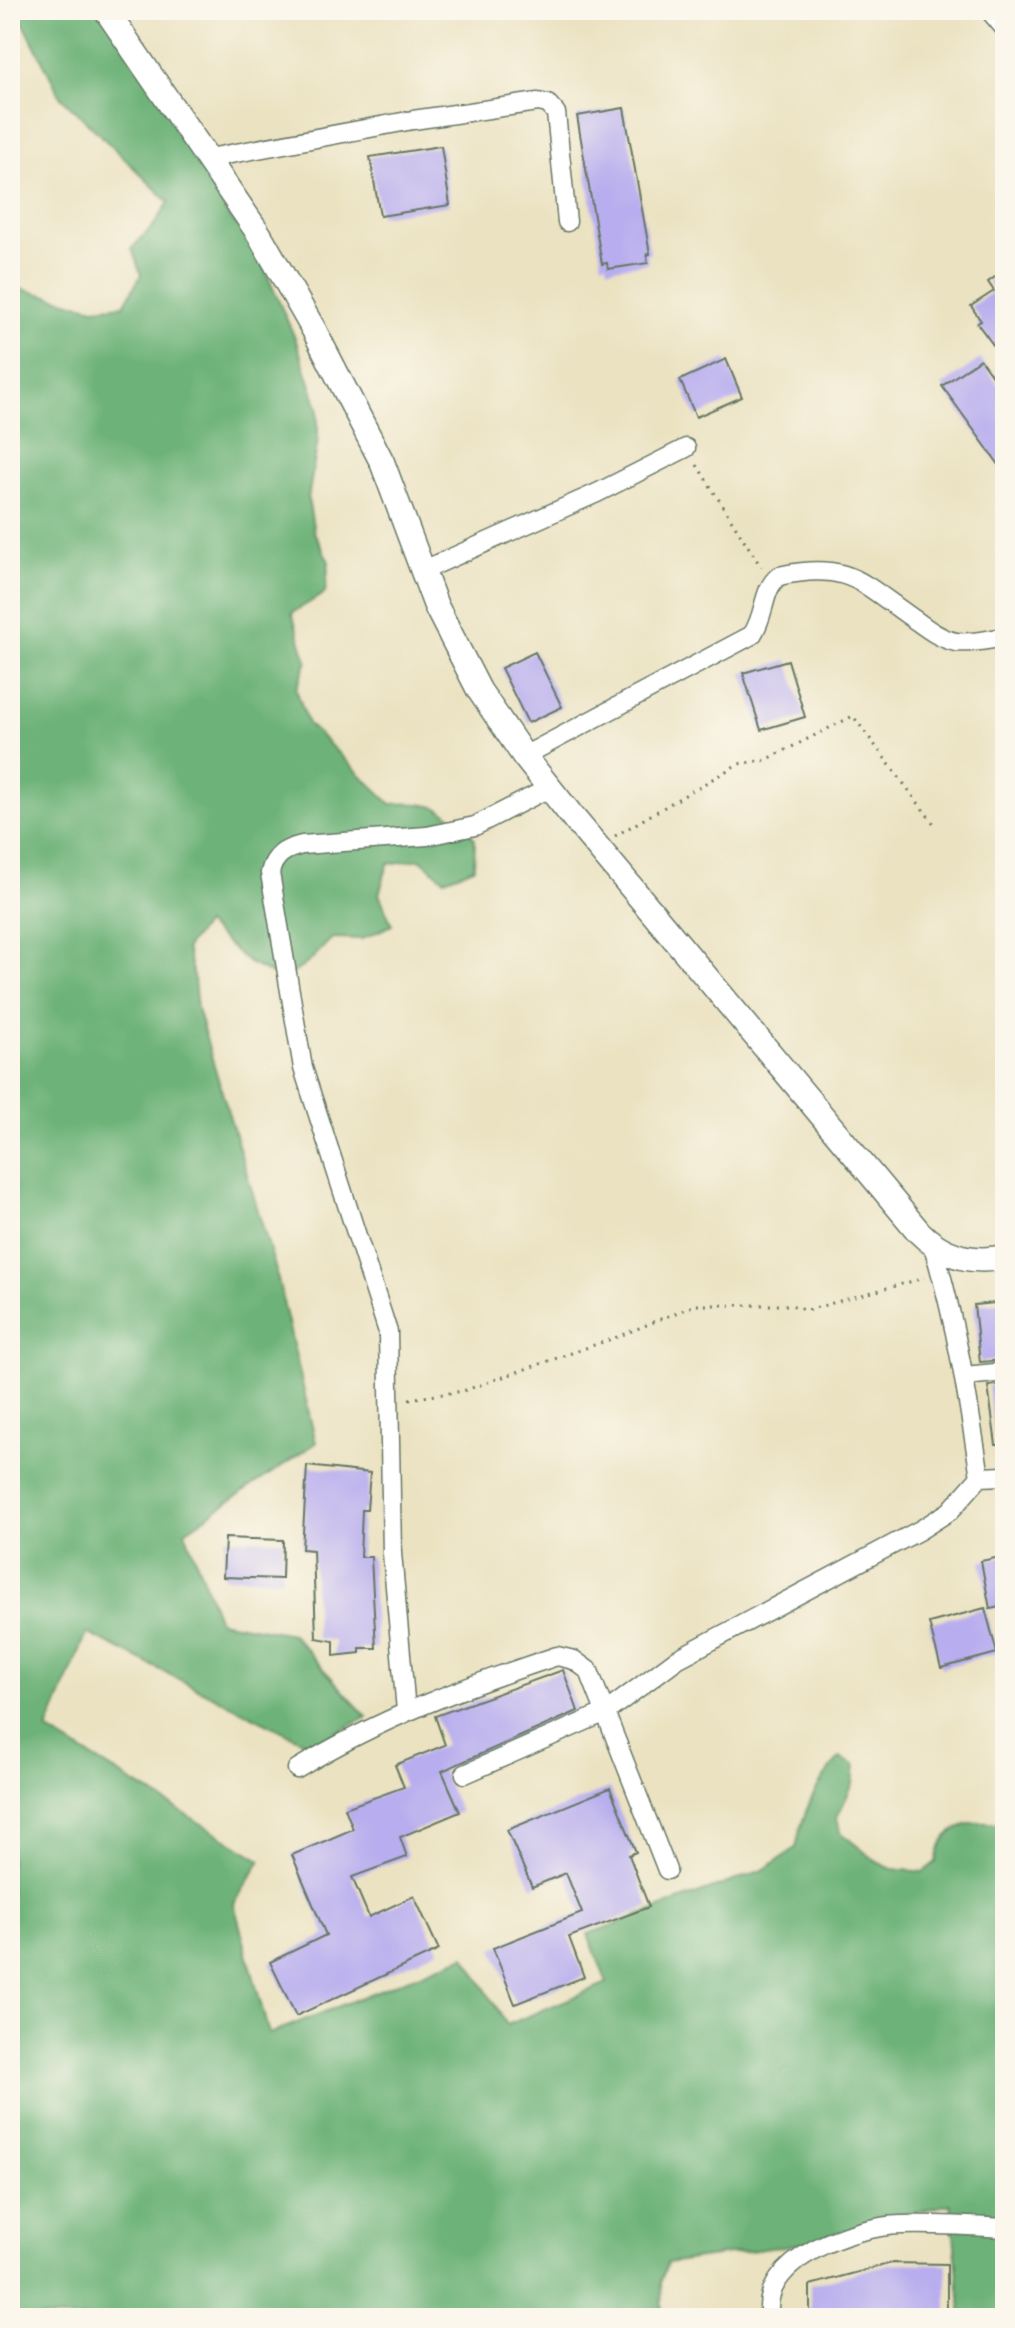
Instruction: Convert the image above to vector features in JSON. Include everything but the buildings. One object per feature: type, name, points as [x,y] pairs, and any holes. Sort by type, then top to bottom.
[{"type":"street","points":[[106,10],[259,234],[345,388],[382,462],[451,639],[479,690],[549,788],[933,1246],[965,1376],[980,1477]]},
{"type":"street","points":[[989,10],[1005,29]]},
{"type":"street","points":[[209,158],[413,120],[538,102],[548,104],[556,113],[567,222]]},
{"type":"street","points":[[424,570],[597,493],[686,448]]},
{"type":"street","points":[[524,756],[752,635],[763,620],[771,582],[797,572],[827,570],[853,577],[878,590],[938,636],[957,642],[1005,637]]},
{"type":"street","points":[[406,1711],[392,1553],[388,1332],[303,1068],[275,909],[272,865],[285,849],[302,845],[427,836],[475,826],[549,788]]},
{"type":"street","points":[[933,1246],[973,1259],[1005,1257]]},
{"type":"street","points":[[965,1376],[1005,1372]]},
{"type":"street","points":[[465,1774],[606,1712],[677,1659],[920,1530],[950,1511],[980,1477],[1005,1476]]},
{"type":"street","points":[[297,1769],[341,1742],[406,1711],[557,1656],[574,1660],[589,1671],[667,1870]]},
{"type":"street","points":[[770,2318],[767,2306],[783,2273],[807,2253],[850,2235],[899,2225],[1005,2228]]},
{"type":"path","points":[[686,448],[771,582]]},
{"type":"path","points":[[597,846],[738,764],[766,760],[853,716],[934,824]]},
{"type":"path","points":[[389,1402],[463,1391],[617,1337],[695,1305],[791,1305],[807,1310],[844,1303],[941,1272]]},
{"type":"green space","points":[[10,10],[112,10],[144,41],[177,97],[198,163],[229,217],[251,238],[295,338],[318,407],[318,439],[308,499],[314,532],[329,562],[325,593],[292,613],[307,661],[296,689],[308,724],[391,804],[438,808],[475,839],[474,868],[444,879],[420,859],[388,864],[379,894],[392,925],[362,939],[332,938],[309,962],[283,980],[249,963],[205,924],[186,948],[197,1009],[275,1267],[316,1443],[185,1531],[219,1621],[292,1634],[367,1717],[312,1746],[87,1633],[47,1730],[261,1860],[234,1904],[269,2034],[465,1956],[507,2025],[607,1983],[588,1934],[763,1870],[796,1848],[811,1800],[840,1758],[855,1765],[853,1784],[837,1817],[840,1832],[877,1862],[892,1869],[923,1872],[936,1862],[945,1840],[960,1827],[981,1823],[1005,1826],[1005,2318],[962,2318],[951,2204],[882,2219],[805,2243],[667,2263],[661,2281],[662,2318],[10,2318],[10,286],[94,308],[124,305],[141,275],[132,248],[154,225],[169,202],[60,96],[23,22]]}]
